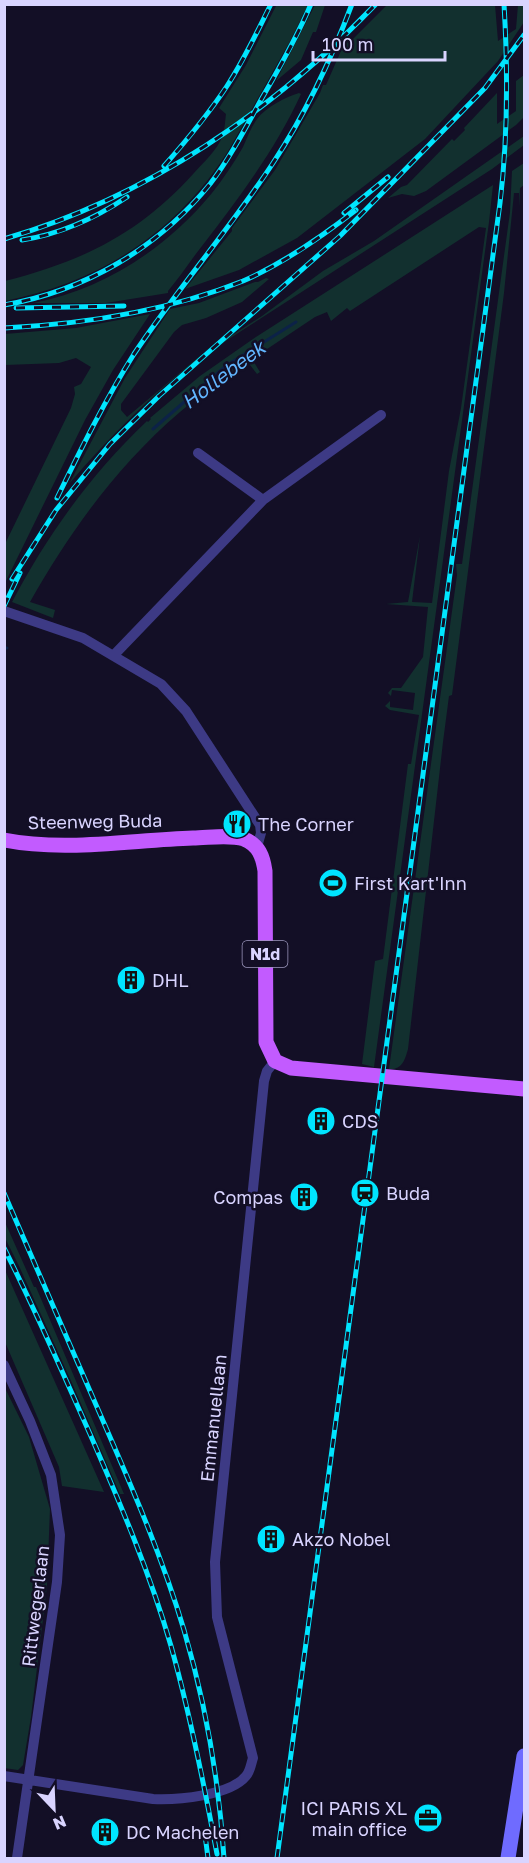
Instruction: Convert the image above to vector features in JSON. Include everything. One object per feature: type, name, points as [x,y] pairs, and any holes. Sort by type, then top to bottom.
[{"type":"main road","name":"Steenweg Buda","points":[[4,840],[52,846],[240,838],[257,847]]},
{"type":"main road","name":"N1d","points":[[257,847],[263,857],[265,871],[266,1042],[275,1061]]},
{"type":"main road","points":[[275,1061],[291,1068],[525,1089]]},
{"type":"main road","points":[[508,1858],[519,1828],[525,1756]]},
{"type":"street","points":[[114,655],[263,500],[381,415]]},
{"type":"street","points":[[198,453],[263,500]]},
{"type":"street","points":[[4,611],[82,638],[161,684],[186,711],[260,825],[261,833],[257,847]]},
{"type":"street","name":"Emmanuellaan","points":[[28,1779],[153,1799],[177,1800],[235,1785],[246,1776],[252,1758],[218,1621],[215,1562],[264,1081],[267,1071],[275,1061]]},
{"type":"street","name":"Rittwegerlaan","points":[[4,1365],[30,1421],[51,1475],[60,1535],[57,1582],[17,1858]]},
{"type":"street","points":[[4,1776],[28,1779]]},
{"type":"green space","points":[[277,4],[308,5],[230,148],[186,205],[134,249],[104,266],[73,281],[5,301],[5,281],[85,254],[131,229],[173,194],[206,160],[220,142],[224,131],[226,114],[219,108],[246,65]]},
{"type":"green space","points":[[315,5],[325,5],[316,32],[313,32],[301,60],[276,81]]},
{"type":"green space","points":[[387,5],[495,5],[498,41],[516,29],[518,5],[524,5],[524,22],[498,61],[425,139],[297,238],[239,270],[185,289],[232,231],[275,170],[323,85],[326,85],[344,44],[351,41]]},
{"type":"green space","points":[[524,75],[524,117],[516,125],[426,191],[414,196],[402,194],[388,198],[407,185],[452,139],[454,141],[497,93],[497,124],[516,111],[516,81]]},
{"type":"green space","points":[[301,94],[291,114],[268,154],[243,192],[168,293],[106,303],[33,303],[59,297],[109,277],[154,249],[175,232],[212,193],[236,159],[257,119],[276,103]]},
{"type":"green space","points":[[524,136],[524,145],[492,169],[201,357],[131,417],[69,484],[125,378],[170,309],[199,303],[266,278],[269,279],[242,302],[206,318],[182,325],[174,332],[121,404],[121,410],[127,417],[200,356],[262,316],[323,271],[374,241]]},
{"type":"green space","points":[[524,163],[524,185],[520,188],[519,207],[519,193],[514,193],[504,293],[452,695],[449,696],[443,742],[408,1049],[400,1066],[389,1069],[457,575],[456,564],[462,564],[510,212],[512,171]]},
{"type":"green space","points":[[493,185],[374,1067],[362,1064],[375,961],[383,959],[408,764],[411,764],[419,715],[390,710],[385,706],[390,701],[390,707],[413,710],[415,693],[392,690],[391,696],[388,693],[392,688],[401,688],[423,657],[428,607],[386,604],[408,602],[420,536],[412,602],[432,603],[449,471],[461,408],[486,228],[479,227],[350,311],[347,308],[331,321],[327,312],[315,317],[252,359],[260,372],[257,374],[247,361],[197,398],[157,432],[136,454],[97,500],[62,550],[30,602],[55,610],[53,618],[12,602],[40,552],[72,506],[107,462],[150,418],[200,376],[253,339]]},
{"type":"green space","points":[[150,314],[113,370],[85,420],[5,583],[5,544],[71,408],[75,394],[74,387],[81,384],[91,367],[76,358],[59,363],[5,365],[5,334],[76,328]]},
{"type":"green space","points":[[4,1220],[34,1287],[36,1287],[124,1494],[120,1494],[5,1238]]},
{"type":"green space","points":[[5,1270],[104,1492],[62,1486],[59,1467],[5,1342]]},
{"type":"green space","points":[[4,1386],[29,1437],[50,1509],[47,1586],[31,1717],[23,1765],[18,1770],[4,1768]]},
{"type":"waterway","name":"Hollebeek","points":[[153,429],[227,365],[296,322]]},
{"type":"railway","points":[[164,166],[197,128],[227,86],[271,4]]},
{"type":"railway","points":[[4,305],[63,289],[118,263],[143,247],[190,207],[210,184],[231,153],[288,52],[311,4]]},
{"type":"railway","points":[[57,498],[123,371],[285,144],[317,86],[352,4]]},
{"type":"railway","points":[[4,239],[108,200],[205,146],[295,80],[376,4]]},
{"type":"railway","points":[[277,1858],[500,203],[505,153],[506,104],[504,4]]},
{"type":"railway","points":[[12,579],[56,510],[110,444],[159,396],[340,236],[485,88],[524,35]]},
{"type":"railway","points":[[344,213],[388,177]]},
{"type":"railway","points":[[22,240],[50,234],[77,224],[127,197]]},
{"type":"railway","points":[[4,328],[65,323],[126,314],[215,291],[243,281],[287,258],[356,210]]},
{"type":"railway","points":[[16,308],[124,306]]},
{"type":"railway","points":[[4,606],[20,573]]},
{"type":"railway","points":[[4,1193],[134,1494],[175,1602],[192,1658],[205,1715],[219,1800],[224,1858]]},
{"type":"railway","points":[[4,1248],[90,1434],[154,1592],[184,1697],[217,1854]]},
{"type":"railway","points":[[205,1835],[208,1858]]},
{"type":"place","name":"The Corner","points":[[237,824]]},
{"type":"place","name":"First Kart'Inn","points":[[333,883]]},
{"type":"place","name":"DHL","points":[[131,980]]},
{"type":"place","name":"CDS","points":[[321,1121]]},
{"type":"place","name":"Buda","points":[[365,1193]]},
{"type":"place","name":"Compas","points":[[304,1197]]},
{"type":"place","name":"Akzo Nobel","points":[[271,1539]]},
{"type":"place","name":"ICI PARIS XL main office","points":[[428,1818]]},
{"type":"place","name":"DC Machelen","points":[[105,1832]]}]
